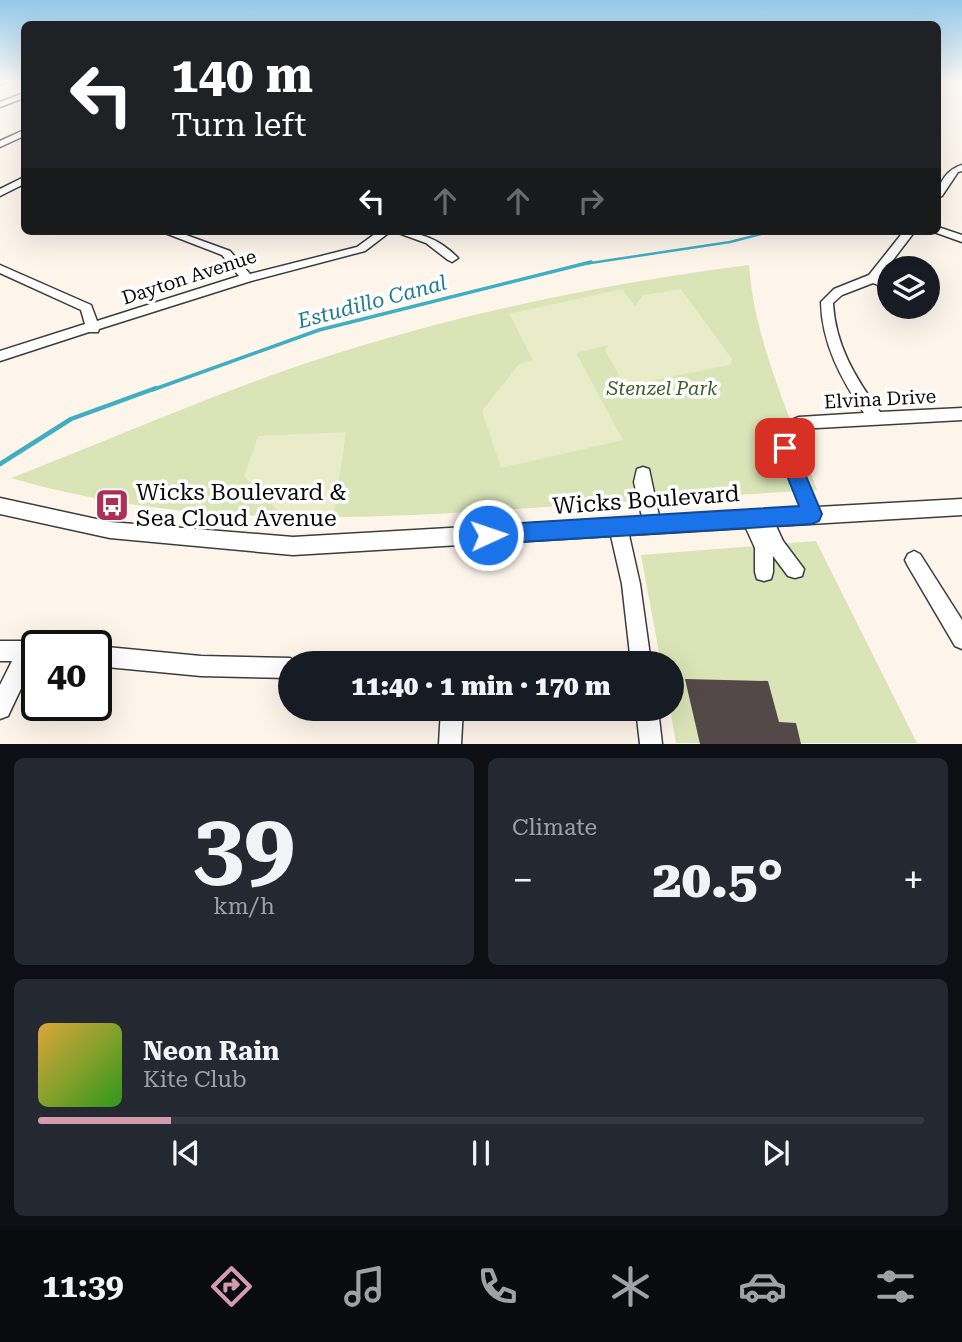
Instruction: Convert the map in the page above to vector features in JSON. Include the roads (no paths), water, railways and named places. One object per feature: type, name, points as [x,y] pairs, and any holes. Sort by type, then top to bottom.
[{"type":"street","points":[[0,131],[21,135]]},
{"type":"street","points":[[0,144],[21,135]]},
{"type":"street","points":[[941,190],[955,170],[962,168]]},
{"type":"street","points":[[0,193],[21,182]]},
{"type":"street","points":[[941,231],[962,239]]},
{"type":"street","points":[[176,235],[226,253],[247,278]]},
{"type":"street","name":"Dayton Avenue","points":[[0,356],[93,329],[247,278],[361,249],[380,235]]},
{"type":"street","points":[[410,235],[430,241],[452,258]]},
{"type":"street","points":[[876,419],[852,384],[826,319],[827,302],[838,292],[873,278],[908,235]]},
{"type":"street","points":[[0,269],[87,308],[93,329]]},
{"type":"street","points":[[873,278],[877,280]]},
{"type":"street","name":"Elvina Drive","points":[[799,423],[962,414]]},
{"type":"street","points":[[785,448],[812,514]]},
{"type":"street","points":[[643,474],[642,482],[652,524]]},
{"type":"street","name":"Wicks Boulevard","points":[[0,506],[110,530],[293,546],[962,507]]},
{"type":"street","points":[[757,518],[795,569]]},
{"type":"street","points":[[757,518],[764,548],[764,572]]},
{"type":"street","points":[[618,527],[631,584],[639,651]]},
{"type":"street","points":[[914,561],[955,617],[962,639]]},
{"type":"street","points":[[0,651],[21,651]]},
{"type":"street","points":[[112,658],[201,666],[278,668]]},
{"type":"street","points":[[0,708],[21,671]]},
{"type":"street","points":[[450,744],[451,721]]},
{"type":"street","points":[[648,721],[651,744]]},
{"type":"waterway","name":"Estudillo Canal","points":[[584,264],[730,242],[757,235]]},
{"type":"waterway","name":"Estudillo Canal","points":[[152,390],[319,330],[591,262]]},
{"type":"waterway","name":"Estudillo Canal","points":[[0,464],[71,419],[156,388]]},
{"type":"place","name":"Wicks Boulevard & Sea Cloud Avenue","points":[[112,505]]},
{"type":"park label","name":"Stenzel Park","points":[[662,388]]}]
